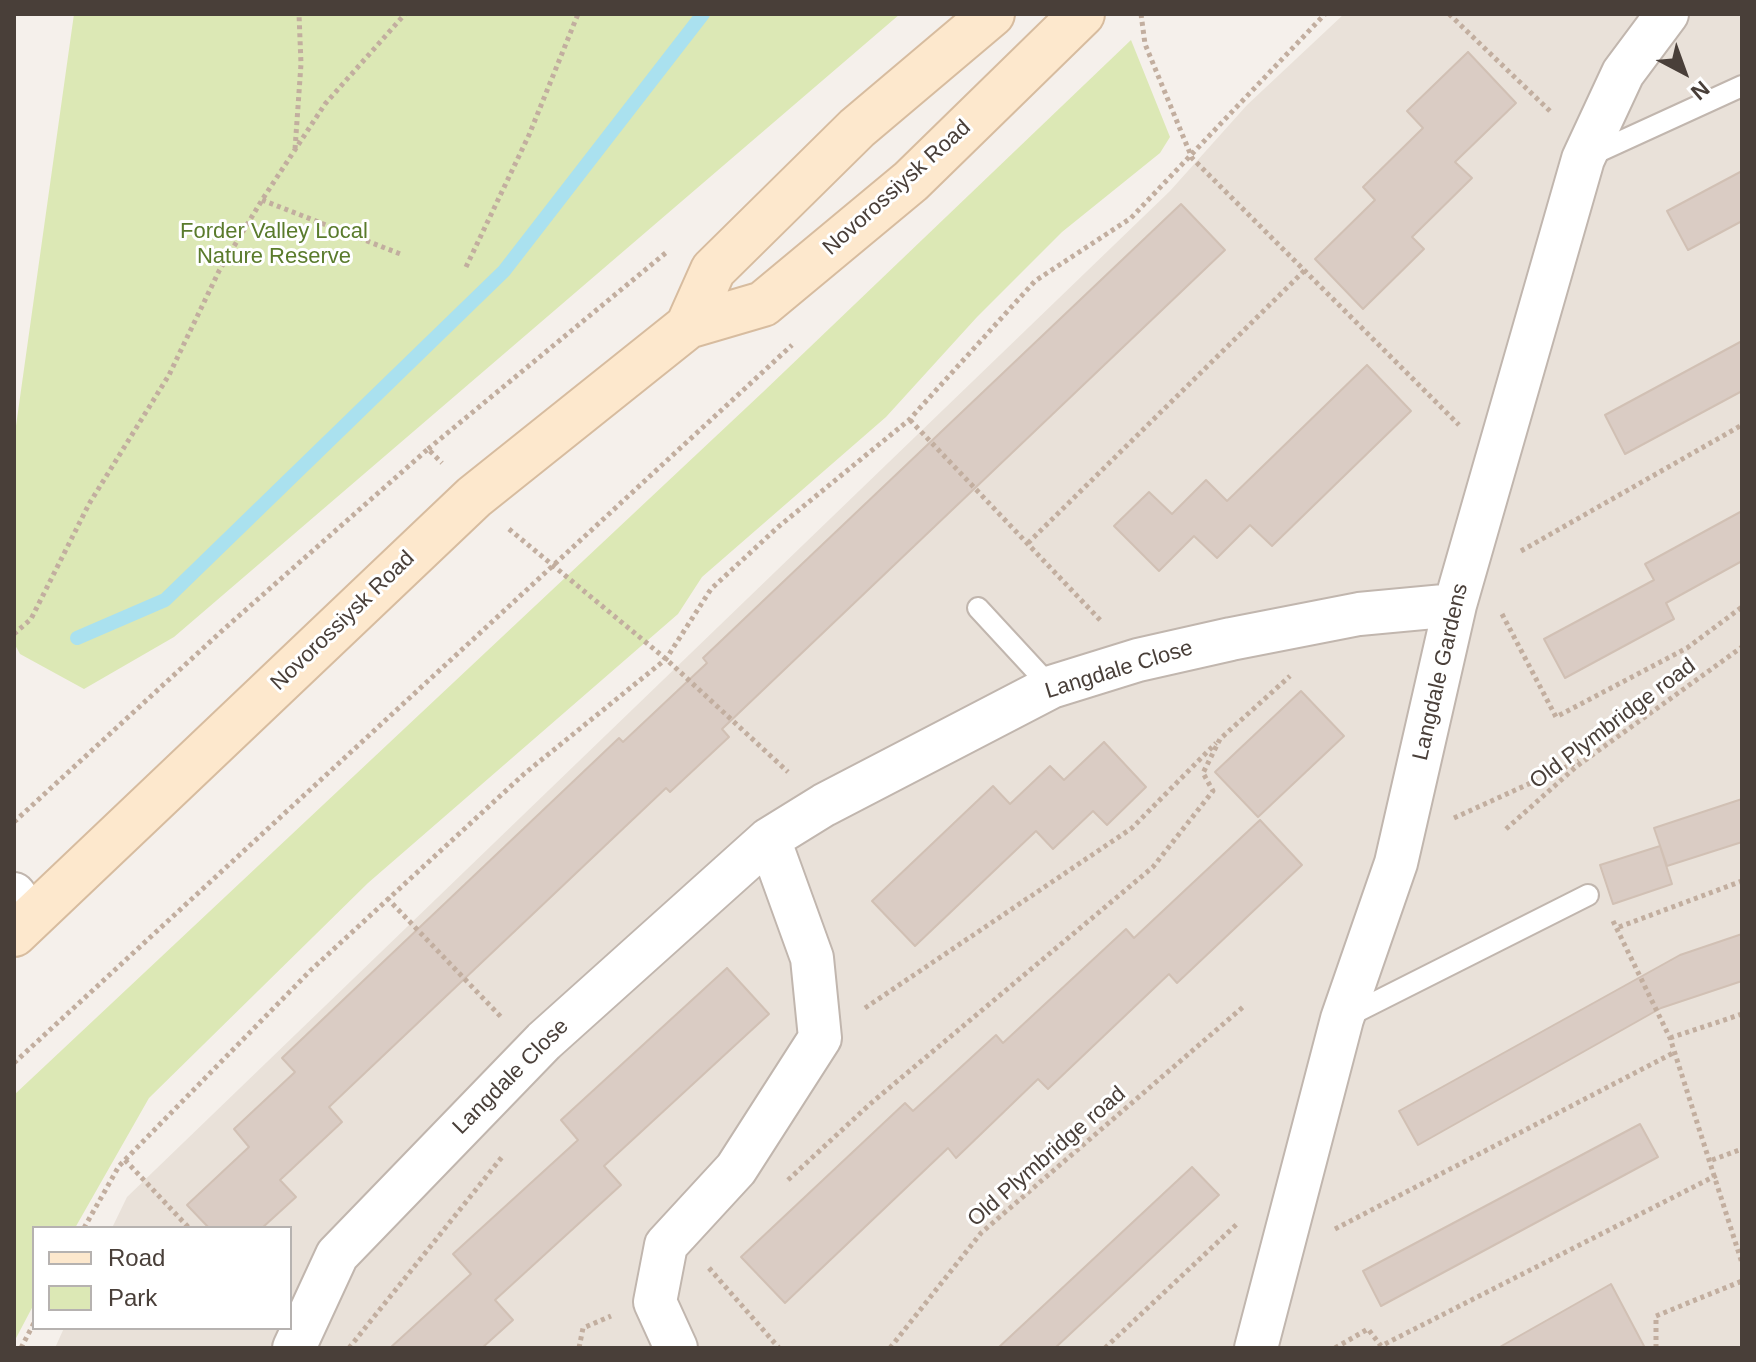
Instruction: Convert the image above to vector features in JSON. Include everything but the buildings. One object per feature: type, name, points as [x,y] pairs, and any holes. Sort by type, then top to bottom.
[{"type":"main road","name":"Novorossiysk Road","points":[[688,326],[713,270],[857,128],[992,14]]},
{"type":"main road","name":"Novorossiysk Road","points":[[20,915],[474,497],[688,326],[763,304],[911,181],[1082,14]]},
{"type":"street","name":"Langdale Gardens","points":[[1256,1348],[1342,1019],[1401,842],[1496,463],[1585,153],[1623,73],[1667,14]]},
{"type":"street","name":"Langdale Close","points":[[294,1348],[337,1255],[534,1052],[769,839],[824,805],[1051,687],[1138,660],[1465,589]]},
{"type":"street","points":[[676,1348],[655,1302],[666,1245],[736,1169],[820,1038],[812,958],[769,839]]},
{"type":"lane","points":[[1585,153],[1742,86]]},
{"type":"lane","points":[[978,608],[1051,687]]},
{"type":"lane","points":[[1342,1019],[1588,895]]},
{"type":"path","points":[[295,150],[301,64],[299,14]]},
{"type":"path","points":[[14,634],[31,619],[89,504],[169,375],[219,271],[262,200],[325,104],[405,14]]},
{"type":"path","points":[[466,267],[529,135],[578,14]]},
{"type":"path","points":[[1141,14],[1145,44],[1192,158],[1496,463]]},
{"type":"path","points":[[85,1226],[125,1160],[311,970],[524,774],[666,659],[711,589],[778,527],[909,420],[1035,281],[1131,218],[1192,158],[1325,14]]},
{"type":"path","points":[[1449,14],[1585,153]]},
{"type":"path","points":[[262,200],[403,255]]},
{"type":"path","points":[[1028,543],[1306,269]]},
{"type":"path","points":[[909,420],[1138,660]]},
{"type":"path","points":[[1742,425],[1465,589],[1556,717],[1687,648],[1742,607]]},
{"type":"path","points":[[14,822],[224,629],[428,449],[474,497],[553,568],[666,659],[824,805]]},
{"type":"path","points":[[14,1063],[553,568]]},
{"type":"path","name":"Old Plymbridge road","points":[[1506,829],[1595,754],[1742,647]]},
{"type":"path","points":[[820,1038],[1132,828],[1220,739],[1301,666]]},
{"type":"path","points":[[780,1187],[870,1104],[1153,867],[1213,791],[1203,773],[1220,739]]},
{"type":"path","points":[[1401,842],[1595,754]]},
{"type":"path","points":[[1742,881],[1619,927],[1670,1038],[1717,1175],[1742,1263]]},
{"type":"path","points":[[387,898],[534,1052]]},
{"type":"path","name":"Old Plymbridge road","points":[[890,1348],[981,1233],[1243,1007]]},
{"type":"path","points":[[1670,1038],[1742,1014]]},
{"type":"path","points":[[1279,1259],[1675,1052]]},
{"type":"path","points":[[1712,1160],[1742,1149]]},
{"type":"path","points":[[125,1160],[187,1226]]},
{"type":"path","points":[[1335,1348],[1368,1329],[1381,1346],[1717,1175]]},
{"type":"path","points":[[1105,1348],[1236,1224]]},
{"type":"path","points":[[655,1302],[702,1259],[779,1348]]},
{"type":"path","points":[[1656,1348],[1656,1316],[1742,1281]]},
{"type":"path","points":[[21,1348],[32,1327]]},
{"type":"shaded area","points":[[1344,14],[1742,14],[1742,1348],[55,1348],[63,1330],[292,1330],[292,1226],[113,1226],[127,1197],[1170,191],[1247,105]]},
{"type":"green space","name":"Forder Valley Local Nature Reserve","points":[[74,14],[900,14],[174,637],[84,689],[20,654],[14,643],[14,440]]},
{"type":"green space","points":[[1131,40],[1170,137],[1160,153],[1062,232],[977,317],[886,417],[702,577],[678,614],[368,883],[149,1098],[76,1226],[32,1226],[32,1308],[14,1342],[14,1095],[763,392]]},
{"type":"waterway","points":[[77,638],[165,600],[504,271],[703,14]]}]
